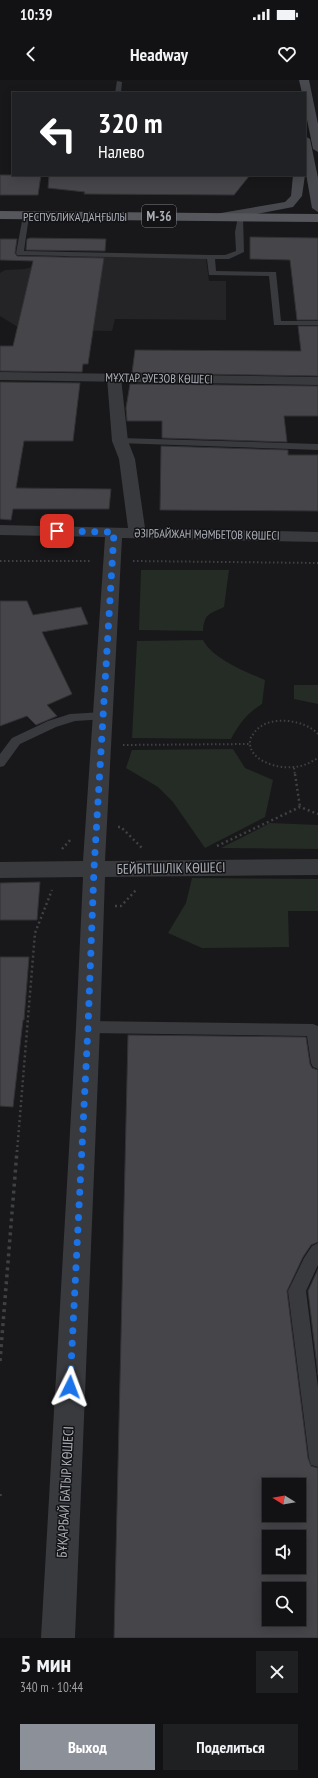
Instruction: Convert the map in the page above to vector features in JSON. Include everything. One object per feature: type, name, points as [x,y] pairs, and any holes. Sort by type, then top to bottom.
[{"type":"main road","points":[[294,80],[297,92]]},
{"type":"main road","points":[[304,80],[318,149]]},
{"type":"main road","points":[[306,158],[318,208]]},
{"type":"main road","points":[[221,217],[289,205],[296,201],[299,176]]},
{"type":"main road","name":"РЕСПУБЛИКА ДАҢҒЫЛЫ","points":[[0,215],[318,218]]},
{"type":"street","name":"МҰХТАР ӘУЕЗОВ КӨШЕСІ","points":[[0,376],[318,381]]},
{"type":"street","name":"БҰҚАРБАЙ БАТЫР КӨШЕСІ","points":[[58,1638],[88,1027],[94,869],[103,716],[125,532],[128,459],[120,441],[114,378]]},
{"type":"street","name":"ӘЗІРБАЙЖАН МӘМБЕТОВ КӨШЕСІ","points":[[0,530],[318,537]]},
{"type":"street","name":"БЕЙБІТШІЛІК КӨШЕСІ","points":[[0,870],[318,867]]},
{"type":"lane","points":[[118,92],[119,82]]},
{"type":"lane","points":[[26,216],[20,253],[212,257],[226,257],[240,252],[239,232],[241,217]]},
{"type":"lane","points":[[212,257],[212,274],[273,274],[277,323],[318,323]]},
{"type":"lane","points":[[120,441],[318,447]]},
{"type":"lane","points":[[0,763],[16,741],[52,724],[74,717],[103,716]]},
{"type":"lane","points":[[88,1027],[312,1030],[318,1063]]},
{"type":"lane","points":[[318,1251],[310,1263],[297,1291],[318,1458]]},
{"type":"path","points":[[0,561],[94,561]]},
{"type":"path","points":[[133,561],[318,563]]},
{"type":"path","points":[[318,734],[309,726],[300,723],[279,721],[261,726],[251,737],[250,744],[252,751],[264,762],[283,768],[304,766],[318,758]]},
{"type":"path","points":[[117,745],[250,744]]},
{"type":"path","points":[[294,768],[300,807]]},
{"type":"path","points":[[214,847],[300,807],[318,814]]},
{"type":"path","points":[[0,1361],[35,933],[55,883]]},
{"type":"shaded area","points":[[72,255],[206,258],[209,281],[226,281],[226,320],[115,319],[112,331],[21,329],[0,316],[0,273],[5,270],[25,269]]},
{"type":"shaded area","points":[[141,570],[229,570],[224,607],[206,617],[203,631],[139,630]]},
{"type":"shaded area","points":[[203,640],[214,653],[222,659],[265,680],[262,704],[244,719],[231,739],[132,738],[137,641]]},
{"type":"shaded area","points":[[294,685],[318,685],[318,704],[294,699]]},
{"type":"shaded area","points":[[233,749],[245,768],[273,780],[265,817],[205,848],[173,802],[158,787],[126,768],[132,750]]},
{"type":"shaded area","points":[[270,823],[318,825],[318,849],[221,848]]},
{"type":"shaded area","points":[[192,878],[318,879],[318,911],[288,911],[289,947],[202,948],[168,933],[186,903]]},
{"type":"building","points":[[0,175],[41,176],[38,195],[0,195]]},
{"type":"building","points":[[49,176],[249,176],[234,195],[84,194],[85,192],[48,188]]},
{"type":"building","points":[[250,237],[318,238],[318,320],[297,320],[290,260],[250,259]]},
{"type":"building","points":[[0,239],[17,239],[15,253],[17,256],[104,258],[88,364],[83,364],[82,372],[0,371],[0,346],[13,346],[33,261],[0,260]]},
{"type":"building","points":[[27,239],[106,239],[105,251],[26,250]]},
{"type":"building","points":[[298,326],[318,326],[318,376],[132,373],[135,350],[301,351]]},
{"type":"building","points":[[0,382],[80,383],[73,441],[24,441],[16,488],[111,489],[109,509],[13,509],[11,520],[0,519]]},
{"type":"building","points":[[130,384],[318,386],[318,416],[284,416],[287,442],[162,438],[162,421],[127,421],[126,408]]},
{"type":"building","points":[[161,446],[288,450],[288,455],[318,455],[318,511],[160,510]]},
{"type":"building","points":[[0,601],[27,601],[33,615],[81,607],[88,624],[42,632],[72,694],[47,705],[57,716],[36,725],[27,716],[0,726]]},
{"type":"building","points":[[40,882],[37,920],[0,920],[0,883]]},
{"type":"building","points":[[0,957],[29,957],[24,1020],[13,1107],[0,1106]]},
{"type":"building","points":[[128,1035],[306,1037],[310,1064],[312,1068],[318,1070],[318,1242],[311,1245],[303,1257],[287,1291],[308,1458],[311,1466],[318,1468],[318,1638],[114,1638]]},
{"type":"building","points":[[318,1269],[318,1375],[308,1291]]},
{"type":"route","points":[[57,531],[114,532],[92,905],[88,1027],[70,1387]]}]
